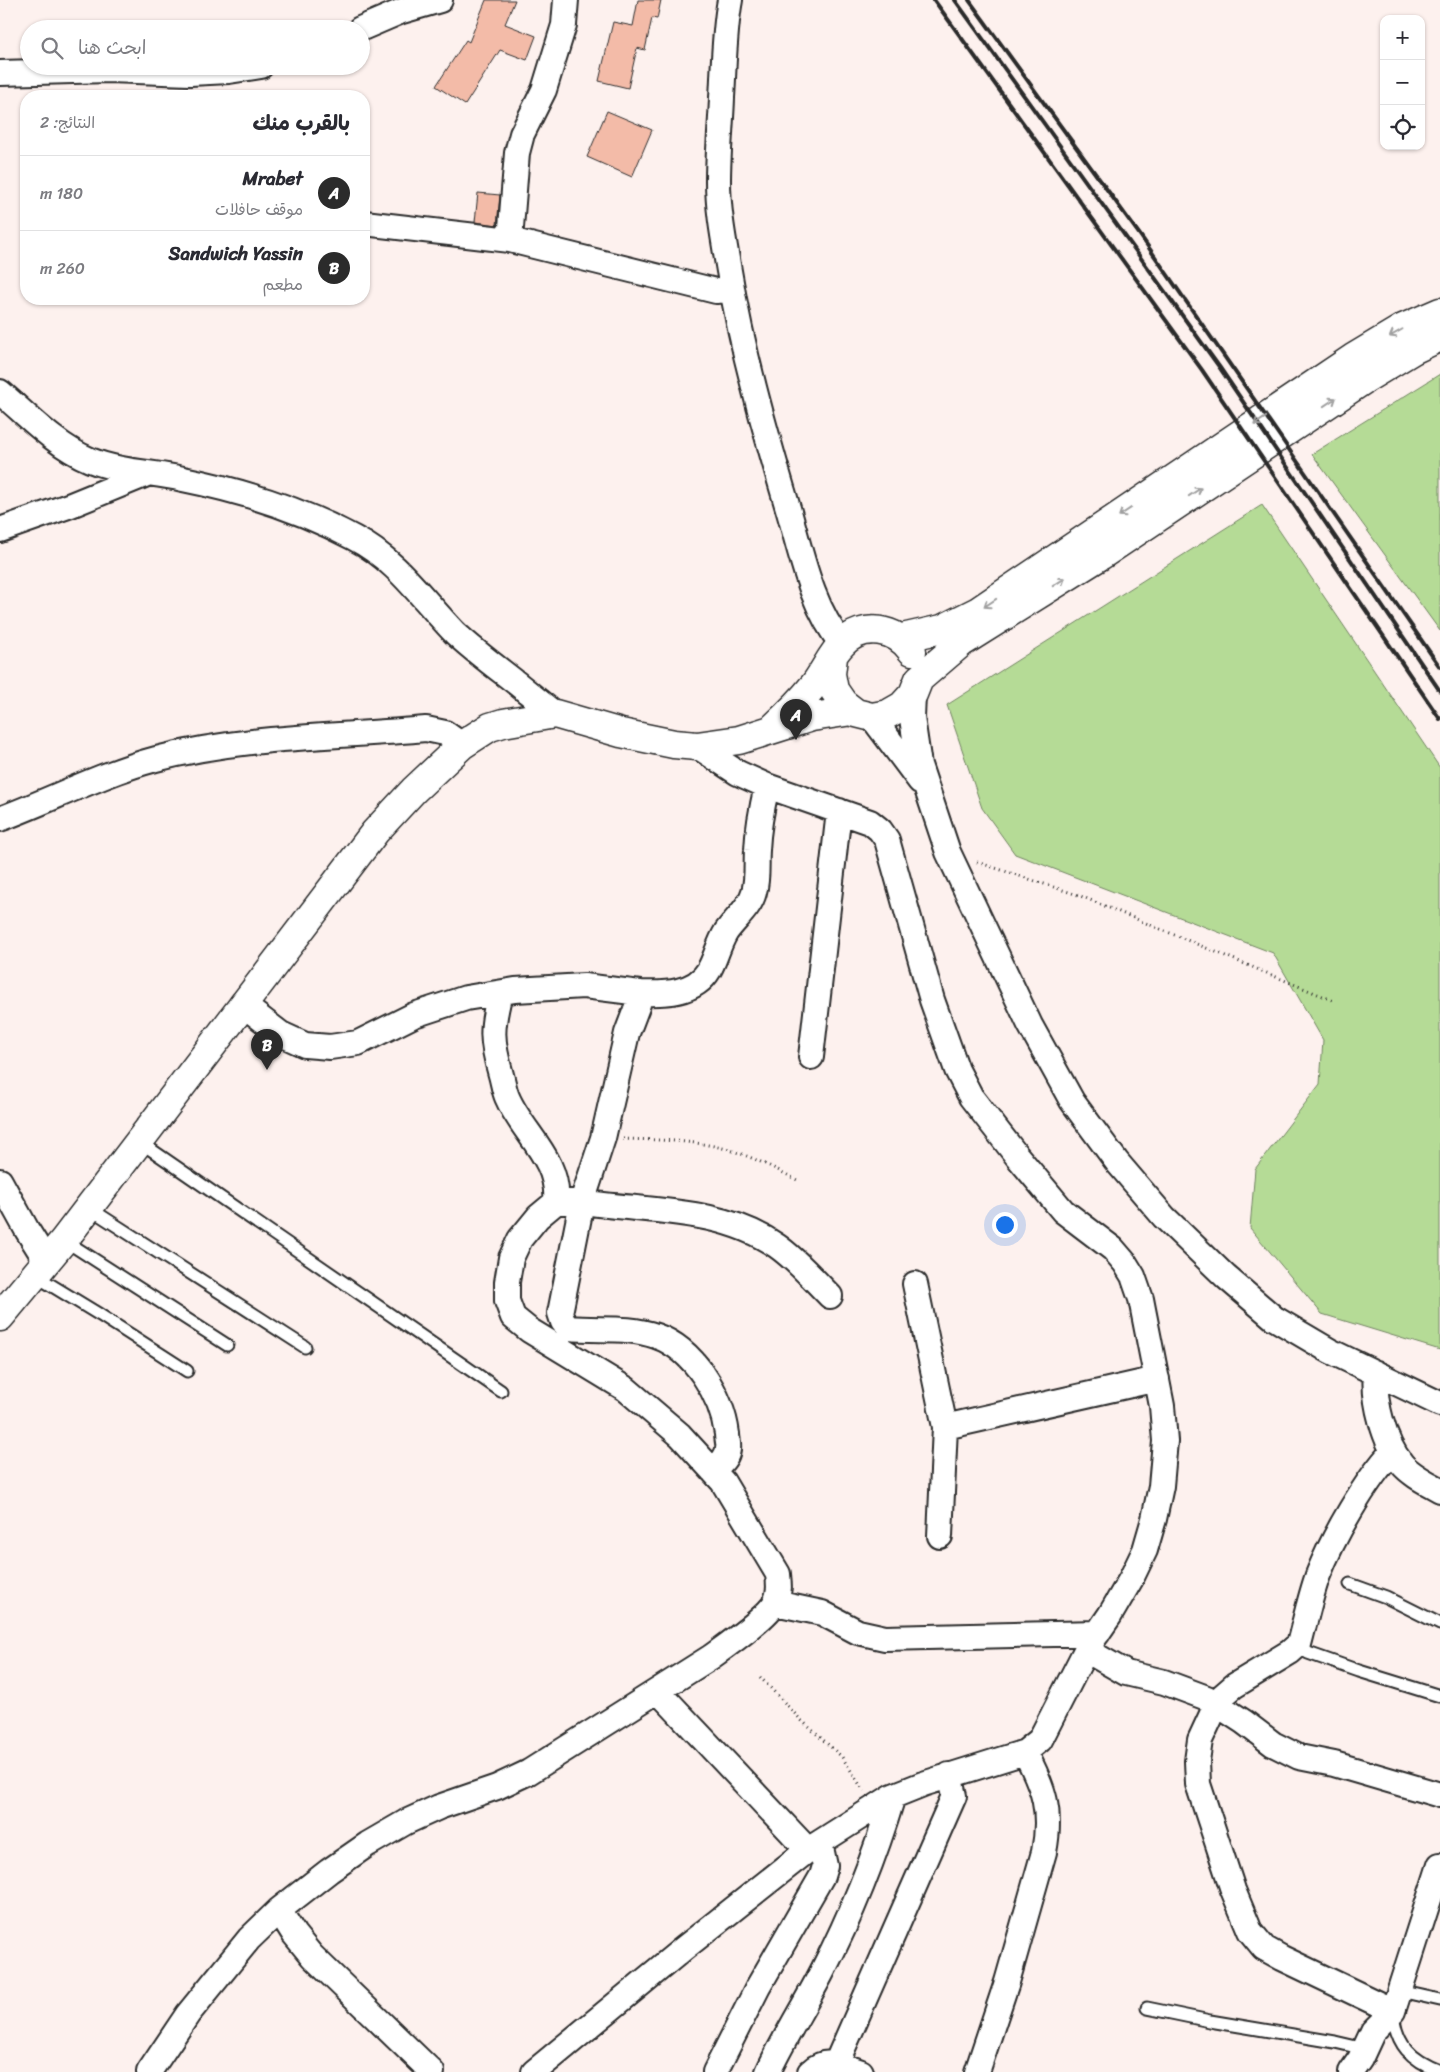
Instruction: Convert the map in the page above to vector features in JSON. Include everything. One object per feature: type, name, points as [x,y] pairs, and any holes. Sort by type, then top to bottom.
[{"type":"street","points":[[370,25],[402,11],[440,0]]},
{"type":"street","points":[[510,240],[517,154],[522,134],[544,90],[564,25],[566,0]]},
{"type":"street","points":[[730,0],[724,66],[718,181],[723,234],[732,289],[740,334],[757,403],[811,582],[838,651],[831,674],[834,690],[843,703],[862,714],[926,788]]},
{"type":"street","points":[[0,73],[20,72]]},
{"type":"street","points":[[370,225],[510,240],[716,291],[732,289]]},
{"type":"street","points":[[0,392],[61,444],[78,454],[113,467],[180,478],[255,495],[324,523],[355,538],[378,552],[400,571],[474,651],[555,714],[622,733],[674,744],[697,746],[739,740],[812,717],[888,714],[902,706],[916,687],[961,643],[1094,547],[1359,369],[1403,328],[1440,312]]},
{"type":"street","points":[[1359,369],[1413,350],[1440,337]]},
{"type":"street","points":[[0,530],[71,505],[147,474]]},
{"type":"street","points":[[773,728],[808,693],[838,651],[856,634],[871,630],[887,632],[902,638],[922,635],[961,621],[1094,547]]},
{"type":"street","points":[[902,638],[911,650],[917,664],[915,742],[926,788],[948,852],[1030,1025],[1072,1101],[1117,1162],[1164,1217],[1226,1277],[1274,1318],[1330,1351],[1440,1404]]},
{"type":"street","points":[[0,1317],[41,1269],[140,1142],[242,1004],[374,832],[414,790],[462,745],[490,727],[555,714]]},
{"type":"street","points":[[0,819],[98,779],[155,759],[216,748],[300,738],[426,729],[445,733],[462,745]]},
{"type":"street","points":[[534,2072],[683,1949],[814,1846],[883,1802],[949,1776],[1026,1752],[1040,1740],[1065,1689],[1092,1641],[1131,1579],[1145,1550],[1161,1486],[1164,1441],[1162,1406],[1141,1299],[1133,1276],[1113,1249],[1063,1211],[1022,1163],[972,1097],[957,1070],[932,1000],[886,840],[880,830],[870,822],[767,786],[738,773],[697,746]]},
{"type":"street","points":[[242,1004],[281,1034],[305,1044],[330,1047],[358,1043],[414,1014],[466,998],[500,993],[584,986],[640,993],[672,993],[686,989],[696,984],[708,971],[716,949],[726,933],[748,907],[754,895],[757,882],[757,850],[761,813],[767,786]]},
{"type":"street","points":[[811,1057],[839,811]]},
{"type":"street","points":[[500,993],[493,1020],[493,1048],[507,1097],[550,1166],[557,1187],[556,1202]]},
{"type":"street","points":[[640,993],[627,1033],[603,1138],[582,1202],[560,1313],[561,1319],[569,1328],[627,1329],[658,1336],[682,1351],[704,1375],[718,1398],[726,1425],[728,1449],[725,1459],[713,1471]]},
{"type":"street","points":[[0,1181],[41,1269]]},
{"type":"street","points":[[149,2072],[188,2014],[221,1972],[249,1939],[279,1910],[368,1844],[406,1822],[439,1807],[496,1788],[529,1772],[658,1691],[734,1640],[775,1603],[780,1588],[778,1574],[735,1499],[713,1471],[680,1435],[626,1389],[529,1330],[512,1317],[507,1302],[507,1282],[511,1258],[520,1239],[538,1217],[556,1202],[582,1202],[713,1218],[737,1225],[777,1246],[799,1264],[830,1296]]},
{"type":"street","points":[[915,1284],[945,1427],[940,1536]]},
{"type":"street","points":[[529,1330],[534,1326],[552,1325],[561,1319]]},
{"type":"street","points":[[1376,1373],[1375,1385],[1378,1406],[1393,1451],[1403,1466],[1440,1490]]},
{"type":"street","points":[[945,1427],[1157,1379]]},
{"type":"street","points":[[1393,1451],[1379,1466],[1338,1532],[1318,1575],[1298,1644],[1290,1652],[1234,1686],[1216,1704],[1200,1740],[1197,1761],[1198,1784],[1233,1890],[1250,1931],[1264,1948],[1282,1958],[1397,2001]]},
{"type":"street","points":[[775,1603],[822,1613],[858,1632],[886,1638],[1092,1641],[1126,1674],[1187,1690],[1216,1704],[1273,1744],[1299,1757],[1334,1764],[1440,1795]]},
{"type":"street","points":[[658,1691],[814,1846],[825,1866],[822,1876],[758,1987],[715,2072]]},
{"type":"street","points":[[977,2072],[1007,1982],[1044,1852],[1048,1831],[1047,1802],[1039,1779],[1026,1752]]},
{"type":"street","points":[[836,2064],[954,1796],[949,1776]]},
{"type":"street","points":[[768,2072],[823,1970],[844,1924],[877,1844],[883,1802]]},
{"type":"street","points":[[1351,2072],[1373,2031],[1397,2001],[1431,1925],[1440,1865]]},
{"type":"street","points":[[279,1910],[294,1934],[312,1956],[432,2072]]},
{"type":"street","points":[[810,2072],[822,2063],[836,2064],[861,2072]]},
{"type":"lane","points":[[140,1142],[501,1391]]},
{"type":"lane","points":[[89,1208],[305,1347]]},
{"type":"lane","points":[[64,1240],[227,1345]]},
{"type":"lane","points":[[41,1269],[100,1314],[187,1371]]},
{"type":"lane","points":[[1350,1584],[1386,1597],[1440,1624]]},
{"type":"lane","points":[[1298,1644],[1308,1653],[1440,1696]]},
{"type":"lane","points":[[1440,2000],[1397,2001],[1394,2028],[1410,2054],[1422,2064],[1440,2071]]},
{"type":"lane","points":[[1147,2008],[1210,2021],[1336,2042],[1365,2049]]},
{"type":"path","points":[[948,852],[1078,895],[1332,1000]]},
{"type":"path","points":[[603,1138],[663,1141],[708,1146],[732,1151],[765,1163],[799,1181]]},
{"type":"path","points":[[760,1677],[800,1719],[842,1757],[883,1802]]},
{"type":"green space","points":[[1440,374],[1440,631],[1312,454]]},
{"type":"green space","points":[[1262,505],[1440,768],[1440,1350],[1322,1314],[1250,1228],[1255,1169],[1320,1084],[1323,1040],[1273,953],[1015,854],[982,808],[947,705]]},
{"type":"building","points":[[486,0],[515,0],[505,24],[536,36],[527,60],[500,50],[465,105],[436,86],[466,40],[469,42]]},
{"type":"building","points":[[638,0],[661,0],[657,19],[652,18],[645,50],[637,48],[628,88],[599,81],[613,22],[633,26]]},
{"type":"building","points":[[607,111],[652,130],[632,177],[587,157]]},
{"type":"building","points":[[478,193],[500,195],[497,225],[475,222]]},
{"type":"railway","points":[[934,0],[1202,370],[1440,719]]},
{"type":"railway","points":[[955,0],[1220,368],[1440,691]]},
{"type":"railway","points":[[969,0],[1140,235],[1440,667]]},
{"type":"place","name":"Mrabet","points":[[796,740]]},
{"type":"place","name":"Sandwich Yassin","points":[[267,1070]]}]
